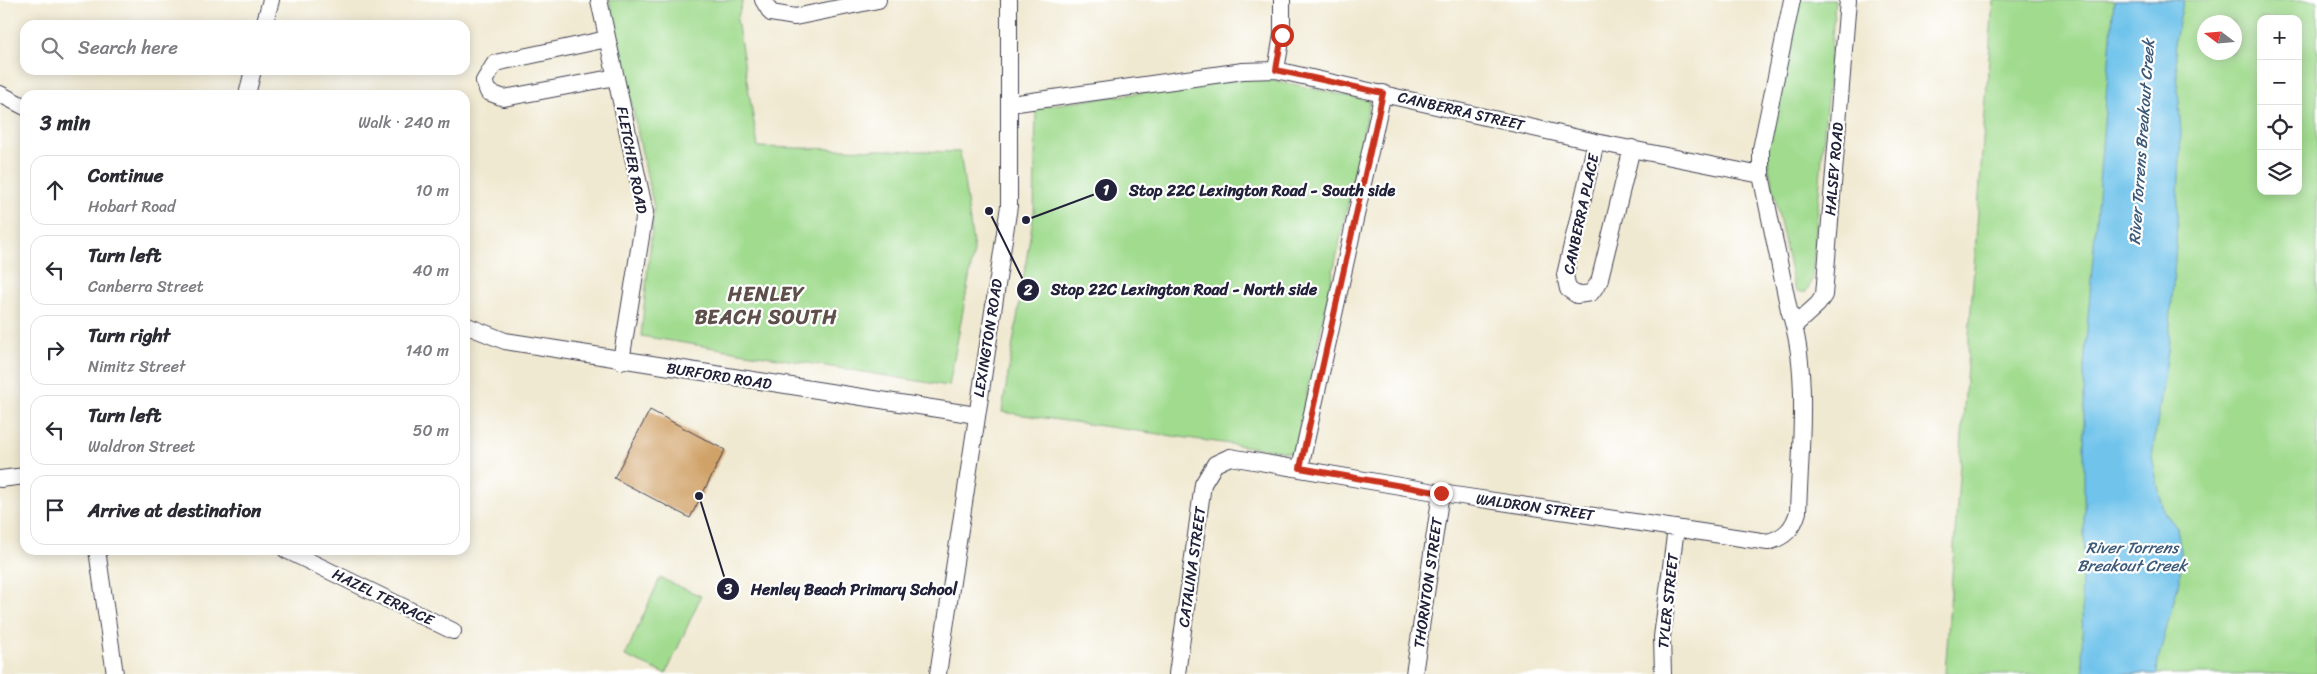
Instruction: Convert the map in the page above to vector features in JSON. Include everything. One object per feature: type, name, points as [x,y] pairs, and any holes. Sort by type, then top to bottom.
[{"type":"street","points":[[265,20],[270,0]]},
{"type":"street","name":"FLETCHER ROAD","points":[[599,0],[645,212],[622,361]]},
{"type":"street","points":[[763,0],[771,13],[795,17],[878,0]]},
{"type":"street","name":"LEXINGTON ROAD","points":[[938,674],[1009,206],[1009,0]]},
{"type":"street","points":[[1276,70],[1282,35],[1282,0]]},
{"type":"street","points":[[1792,0],[1761,149],[1761,175],[1789,310],[1794,325]]},
{"type":"street","name":"HALSEY ROAD","points":[[1794,325],[1818,304],[1824,295],[1848,0]]},
{"type":"street","points":[[608,39],[495,63],[484,81],[488,92],[504,98],[616,77]]},
{"type":"street","name":"CANBERRA STREET","points":[[1010,104],[1242,71],[1276,70],[1596,142],[1761,175]]},
{"type":"street","points":[[247,90],[252,75]]},
{"type":"street","points":[[1300,468],[1383,93]]},
{"type":"street","points":[[0,94],[20,104]]},
{"type":"street","name":"CANBERRA PLACE","points":[[1596,142],[1564,275],[1568,289],[1577,295],[1591,293],[1599,282],[1632,148]]},
{"type":"street","name":"WALDRON STREET","points":[[1215,464],[1230,457],[1441,493],[1768,542],[1786,534],[1795,521],[1798,512],[1802,390],[1794,325]]},
{"type":"street","name":"BURFORD ROAD","points":[[470,327],[505,342],[976,415]]},
{"type":"street","name":"CATALINA STREET","points":[[1177,674],[1203,484],[1215,464]]},
{"type":"street","points":[[0,479],[20,477]]},
{"type":"street","name":"THORNTON STREET","points":[[1414,674],[1441,493]]},
{"type":"street","name":"TYLER STREET","points":[[1663,674],[1662,637],[1676,528]]},
{"type":"street","points":[[98,555],[115,674]]},
{"type":"street","name":"HAZEL TERRACE","points":[[296,555],[452,631]]},
{"type":"green space","points":[[609,0],[743,0],[737,20],[758,147],[960,152],[974,251],[949,386],[641,336],[654,208]]},
{"type":"green space","points":[[1797,0],[1835,0],[1812,279],[1806,292],[1797,292],[1794,287],[1769,168],[1767,150]]},
{"type":"green space","points":[[1993,0],[2317,0],[2317,674],[1945,674]]},
{"type":"green space","points":[[1260,77],[1370,101],[1294,453],[1002,412],[1034,212],[1036,107]]},
{"type":"green space","points":[[660,578],[701,596],[666,674],[625,656]]},
{"type":"water","name":"River Torrens Breakout Creek","points":[[2114,0],[2184,0],[2175,40],[2181,134],[2176,245],[2168,352],[2152,457],[2165,513],[2177,528],[2181,550],[2180,578],[2158,660],[2157,674],[2083,674],[2082,666],[2084,366]]},
{"type":"building","points":[[650,410],[725,450],[690,518],[614,478]]},
{"type":"place","name":"Stop 22C Lexington Road - North side","points":[[989,211]]},
{"type":"place","name":"Stop 22C Lexington Road - South side","points":[[1026,220]]},
{"type":"place","name":"Henley Beach Primary School","points":[[699,496]]},
{"type":"district","name":"HENLEY BEACH SOUTH","points":[[766,306]]},
{"type":"route","points":[[1282,35],[1276,70],[1383,93],[1300,468],[1441,493]]}]
